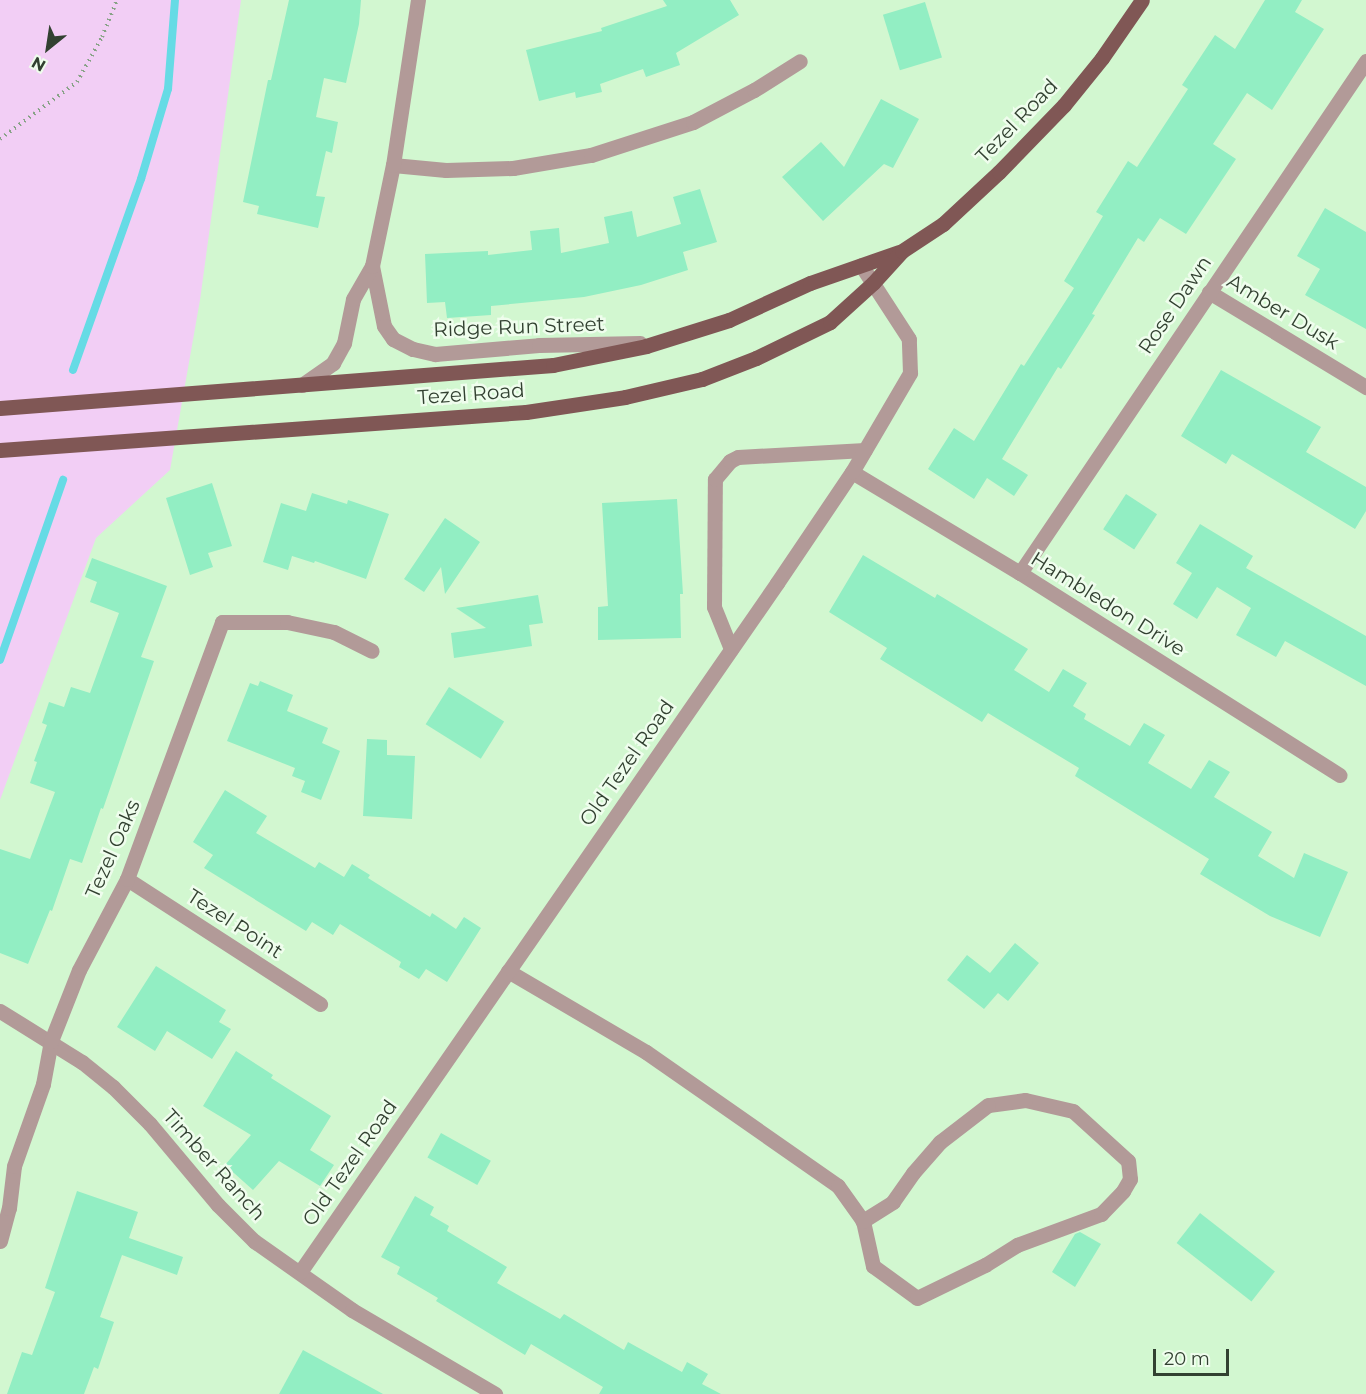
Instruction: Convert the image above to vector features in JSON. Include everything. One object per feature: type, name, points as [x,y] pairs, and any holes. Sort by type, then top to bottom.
[{"type":"main road","name":"Tezel Road","points":[[0,408],[553,365],[655,343],[729,320],[810,283],[902,250],[943,224],[999,172],[1064,105],[1102,58],[1142,0]]},
{"type":"main road","name":"Tezel Road","points":[[0,450],[526,412],[625,397],[702,379],[756,358],[830,321],[873,283],[902,250]]},
{"type":"street","name":"Ridge Run Street","points":[[302,385],[333,363],[345,343],[353,299],[372,266],[393,165],[418,0]]},
{"type":"street","points":[[393,165],[446,170],[513,168],[591,155],[693,122],[754,90],[800,61]]},
{"type":"street","name":"Rose Dawn","points":[[1020,573],[1366,61]]},
{"type":"street","name":"Old Tezel Road","points":[[300,1272],[852,472],[910,373],[912,355],[909,339],[861,265]]},
{"type":"street","name":"Ridge Run Street","points":[[372,266],[384,326],[393,339],[413,349],[435,354],[539,345],[655,343]]},
{"type":"street","name":"Amber Dusk","points":[[1209,292],[1366,387]]},
{"type":"street","points":[[731,649],[714,607],[715,479],[730,461],[738,457],[865,450]]},
{"type":"street","name":"Hambledon Drive","points":[[852,472],[1020,573],[1341,775]]},
{"type":"street","name":"Tezel Oaks","points":[[0,1241],[9,1208],[14,1167],[43,1084],[51,1041],[79,970],[127,879],[222,622],[287,622],[334,632],[372,651]]},
{"type":"street","name":"Tezel Point","points":[[127,879],[320,1004]]},
{"type":"street","points":[[508,971],[646,1052],[838,1186],[863,1221],[873,1266],[917,1298],[1017,1245],[1101,1214],[1123,1191],[1130,1179],[1128,1161],[1073,1111],[1025,1100],[988,1105],[940,1142],[913,1173],[893,1202],[863,1221]]},
{"type":"street","name":"Timber Ranch","points":[[0,1011],[82,1062],[120,1095],[254,1241],[352,1310],[495,1394]]},
{"type":"path","points":[[0,139],[77,82],[102,37],[117,0]]},
{"type":"shaded area","points":[[0,0],[241,0],[200,300],[170,470],[96,538],[0,800]]},
{"type":"building","points":[[289,0],[361,0],[359,24],[346,83],[324,78],[316,117],[338,122],[332,153],[326,151],[316,196],[325,197],[318,228],[257,214],[259,206],[243,202],[268,80],[271,80]]},
{"type":"building","points":[[663,0],[730,0],[739,15],[676,53],[680,65],[646,77],[643,69],[600,84],[602,92],[576,98],[575,92],[539,101],[526,50],[602,31],[601,28],[667,6]]},
{"type":"building","points":[[1265,0],[1302,0],[1295,12],[1324,29],[1272,110],[1247,93],[1213,144],[1236,159],[1186,234],[1160,218],[1144,242],[1138,238],[1092,314],[1095,315],[1061,369],[1058,367],[1002,459],[1028,475],[1014,496],[987,478],[974,499],[928,469],[954,428],[974,441],[1021,364],[1024,366],[1074,288],[1064,281],[1103,216],[1096,212],[1128,161],[1137,167],[1188,89],[1182,85],[1215,35],[1235,49]]},
{"type":"building","points":[[925,2],[942,57],[900,70],[883,15]]},
{"type":"building","points":[[881,99],[919,119],[893,168],[884,164],[823,221],[782,177],[821,142],[844,167]]},
{"type":"building","points":[[700,189],[717,242],[683,252],[688,270],[641,285],[584,297],[491,306],[491,315],[447,318],[445,302],[427,303],[425,254],[488,251],[488,255],[532,250],[530,231],[559,228],[561,253],[609,243],[604,217],[632,211],[637,237],[681,224],[673,197]]},
{"type":"building","points":[[1325,208],[1366,232],[1366,329],[1305,295],[1320,269],[1297,256]]},
{"type":"building","points":[[1221,370],[1321,427],[1306,452],[1366,487],[1366,511],[1355,529],[1232,454],[1226,464],[1181,436]]},
{"type":"building","points":[[212,483],[232,546],[208,553],[213,567],[190,575],[166,498]]},
{"type":"building","points":[[312,493],[347,504],[348,500],[389,514],[366,579],[315,561],[314,563],[292,556],[288,570],[263,562],[281,503],[306,511]]},
{"type":"building","points":[[1126,494],[1157,514],[1134,549],[1103,529]]},
{"type":"building","points":[[677,499],[683,594],[680,594],[681,638],[598,640],[598,607],[608,606],[602,503]]},
{"type":"building","points":[[445,518],[480,542],[445,594],[441,567],[424,592],[404,579]]},
{"type":"building","points":[[1200,524],[1253,556],[1246,568],[1366,636],[1366,686],[1285,641],[1276,657],[1236,635],[1251,608],[1217,587],[1197,619],[1173,604],[1192,573],[1176,563]]},
{"type":"building","points":[[863,555],[935,598],[937,594],[1028,649],[1014,670],[1049,692],[1063,669],[1087,683],[1073,706],[1086,714],[1084,719],[1130,746],[1144,723],[1165,735],[1148,763],[1191,789],[1209,760],[1230,772],[1214,797],[1272,832],[1258,856],[1294,878],[1304,853],[1348,872],[1320,937],[1270,916],[1200,874],[1209,859],[1075,776],[1079,768],[988,713],[982,722],[880,659],[887,648],[829,612]]},
{"type":"building","points":[[92,558],[167,586],[141,657],[154,661],[103,809],[101,808],[82,863],[70,859],[52,911],[50,910],[28,964],[0,953],[0,849],[30,859],[55,792],[30,783],[37,762],[34,761],[47,725],[42,723],[49,702],[64,707],[71,687],[90,693],[119,613],[90,602],[97,582],[85,577]]},
{"type":"building","points":[[538,595],[543,623],[529,625],[532,646],[454,658],[451,633],[486,628],[456,608]]},
{"type":"building","points":[[260,681],[293,695],[287,711],[328,728],[322,743],[340,751],[321,800],[301,792],[305,781],[292,776],[295,768],[227,741],[250,683],[258,686]]},
{"type":"building","points":[[449,687],[504,721],[481,759],[426,724]]},
{"type":"building","points":[[367,739],[387,740],[387,755],[415,756],[412,819],[363,816]]},
{"type":"building","points":[[225,790],[267,816],[256,833],[315,868],[319,862],[344,877],[352,864],[370,875],[368,878],[430,917],[432,913],[456,929],[464,917],[481,928],[447,982],[426,969],[419,979],[399,967],[401,962],[340,924],[333,935],[312,922],[306,931],[204,868],[213,855],[193,842]]},
{"type":"building","points":[[1015,943],[1039,963],[1008,1001],[998,993],[984,1009],[947,980],[967,955],[990,973]]},
{"type":"building","points":[[156,966],[226,1010],[219,1022],[231,1029],[212,1059],[167,1031],[155,1051],[117,1027]]},
{"type":"building","points":[[236,1051],[273,1075],[271,1078],[331,1116],[310,1150],[334,1165],[320,1186],[279,1161],[253,1190],[225,1165],[251,1135],[203,1106]]},
{"type":"building","points":[[441,1133],[491,1161],[477,1185],[427,1157]]},
{"type":"building","points":[[77,1191],[138,1212],[129,1238],[183,1257],[177,1275],[122,1255],[100,1317],[114,1322],[98,1369],[94,1367],[84,1394],[7,1394],[22,1352],[32,1355],[55,1292],[45,1288]]},
{"type":"building","points":[[415,1196],[434,1207],[430,1215],[449,1226],[447,1231],[507,1267],[497,1283],[560,1319],[564,1314],[624,1350],[628,1342],[682,1372],[687,1362],[708,1374],[702,1384],[721,1394],[599,1394],[603,1387],[531,1344],[525,1355],[436,1301],[438,1298],[397,1274],[400,1267],[381,1257]]},
{"type":"building","points":[[1200,1213],[1275,1271],[1251,1301],[1177,1243]]},
{"type":"building","points":[[1080,1232],[1101,1244],[1075,1287],[1052,1272],[1075,1234]]},
{"type":"building","points":[[303,1350],[383,1394],[279,1394]]},
{"type":"waterway","points":[[73,370],[141,179],[168,89],[175,0]]},
{"type":"waterway","points":[[0,660],[63,480]]}]
